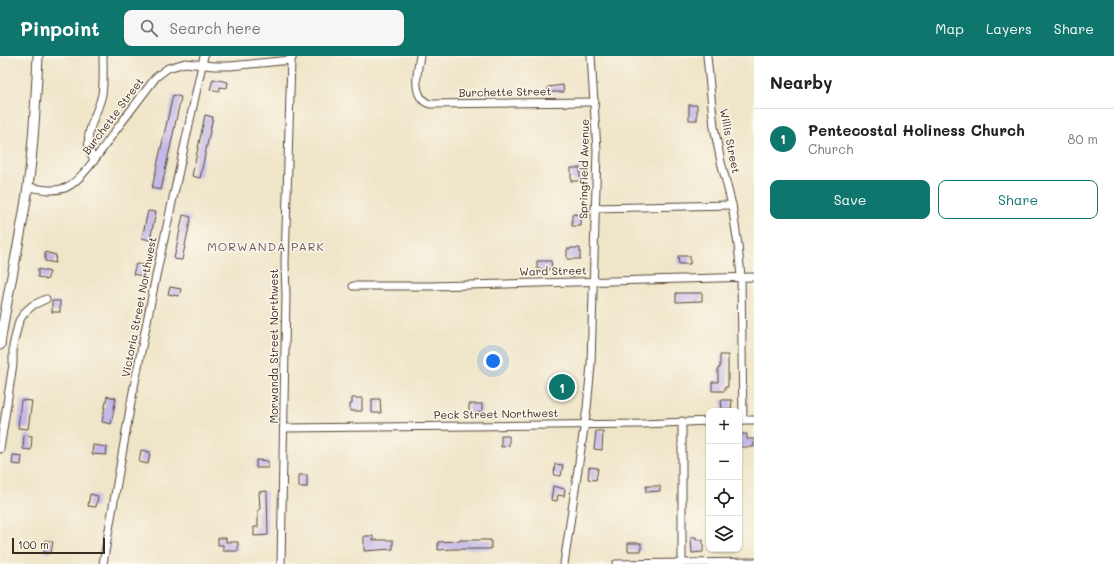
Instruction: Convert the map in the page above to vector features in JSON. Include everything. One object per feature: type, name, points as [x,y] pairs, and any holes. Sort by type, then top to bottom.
[{"type":"street","points":[[0,345],[6,304],[28,187],[36,117],[38,56]]},
{"type":"street","points":[[94,160],[90,154],[88,144],[91,123],[102,93],[103,56]]},
{"type":"street","name":"Victoria Street Northwest","points":[[103,564],[132,397],[156,276],[204,56]]},
{"type":"street","name":"Burchette Street","points":[[420,56],[417,83],[418,93],[426,103],[438,105],[594,102]]},
{"type":"street","points":[[591,56],[598,56]]},
{"type":"street","name":"Springfield Avenue","points":[[564,564],[585,424],[591,365],[597,150],[591,56]]},
{"type":"street","name":"Willis Street","points":[[707,56],[714,127],[736,226],[741,277],[741,408]]},
{"type":"street","name":"Burchette Street","points":[[28,187],[49,190],[65,188],[75,182],[94,160],[156,77],[168,68],[185,64],[230,66],[292,58]]},
{"type":"street","name":"Morwanda Street Northwest","points":[[282,564],[286,296],[285,263],[292,58]]},
{"type":"street","points":[[595,208],[732,205]]},
{"type":"street","name":"Ward Street","points":[[353,286],[416,286],[754,277]]},
{"type":"street","points":[[0,449],[14,346],[19,321],[25,312],[46,299]]},
{"type":"street","points":[[742,420],[754,420]]},
{"type":"street","name":"Peck Street Northwest","points":[[284,428],[706,421]]},
{"type":"street","points":[[682,422],[682,563]]},
{"type":"street","points":[[616,564],[754,562]]},
{"type":"building","points":[[213,79],[228,82],[227,88],[220,87],[219,92],[210,90]]},
{"type":"building","points":[[563,85],[564,92],[548,92],[548,87]]},
{"type":"building","points":[[173,95],[181,97],[161,190],[152,188]]},
{"type":"building","points":[[689,105],[697,105],[697,120],[689,120]]},
{"type":"building","points":[[205,115],[213,117],[200,178],[192,176]]},
{"type":"building","points":[[571,168],[580,168],[580,181],[571,181]]},
{"type":"building","points":[[148,211],[156,212],[150,240],[142,238]]},
{"type":"building","points":[[572,214],[581,215],[581,226],[572,226]]},
{"type":"building","points":[[183,215],[191,217],[182,260],[174,259]]},
{"type":"building","points":[[580,248],[580,259],[567,259],[567,249]]},
{"type":"building","points":[[45,252],[56,255],[55,263],[45,261]]},
{"type":"building","points":[[678,256],[690,256],[690,264],[679,264]]},
{"type":"building","points":[[537,261],[551,261],[552,269],[537,269]]},
{"type":"building","points":[[136,264],[145,265],[142,276],[133,274]]},
{"type":"building","points":[[38,269],[50,272],[47,280],[38,277]]},
{"type":"building","points":[[170,287],[181,289],[179,296],[168,294]]},
{"type":"building","points":[[676,293],[702,293],[702,301],[676,302]]},
{"type":"building","points":[[52,301],[60,301],[60,312],[52,312]]},
{"type":"building","points":[[720,355],[728,355],[728,387],[725,387],[725,391],[712,391],[712,382],[718,382]]},
{"type":"building","points":[[107,396],[116,398],[111,424],[102,422]]},
{"type":"building","points":[[352,398],[362,398],[362,411],[350,411]]},
{"type":"building","points":[[372,399],[380,399],[381,413],[372,413]]},
{"type":"building","points":[[21,400],[32,401],[28,429],[18,428]]},
{"type":"building","points":[[721,400],[732,400],[731,408],[722,408]]},
{"type":"building","points":[[469,404],[482,404],[482,412],[469,414]]},
{"type":"building","points":[[596,431],[603,431],[602,450],[594,449]]},
{"type":"building","points":[[742,434],[747,434],[747,439],[754,439],[754,447],[742,447]]},
{"type":"building","points":[[24,435],[32,436],[31,450],[23,449]]},
{"type":"building","points":[[501,436],[509,436],[509,446],[501,447]]},
{"type":"building","points":[[93,445],[107,447],[106,455],[92,454]]},
{"type":"building","points":[[141,450],[150,452],[148,464],[139,462]]},
{"type":"building","points":[[13,455],[22,456],[21,465],[12,464]]},
{"type":"building","points":[[256,460],[268,461],[268,468],[256,468]]},
{"type":"building","points":[[555,464],[563,465],[561,476],[554,475]]},
{"type":"building","points":[[589,467],[598,468],[596,480],[588,479]]},
{"type":"building","points":[[299,475],[307,475],[307,487],[299,487]]},
{"type":"building","points":[[553,486],[565,489],[564,496],[558,495],[557,501],[551,500]]},
{"type":"building","points":[[646,486],[660,486],[660,491],[646,492]]},
{"type":"building","points":[[267,491],[268,535],[254,536],[254,527],[258,527],[258,510],[260,510],[259,492]]},
{"type":"building","points":[[90,494],[98,496],[96,507],[88,506]]},
{"type":"building","points":[[364,536],[373,536],[373,540],[393,540],[393,549],[364,551]]},
{"type":"building","points":[[691,537],[696,537],[696,540],[703,540],[703,552],[692,553]]},
{"type":"building","points":[[218,538],[226,538],[226,542],[238,542],[238,551],[223,551],[223,545],[218,545]]},
{"type":"building","points":[[45,540],[53,542],[51,553],[44,552]]},
{"type":"building","points":[[491,540],[491,549],[438,550],[438,542]]},
{"type":"building","points":[[628,543],[641,543],[641,551],[628,551]]},
{"type":"place","name":"Pentecostal Holiness Church","points":[[562,387]]},
{"type":"district","name":"MORWANDA PARK","points":[[266,247]]}]
